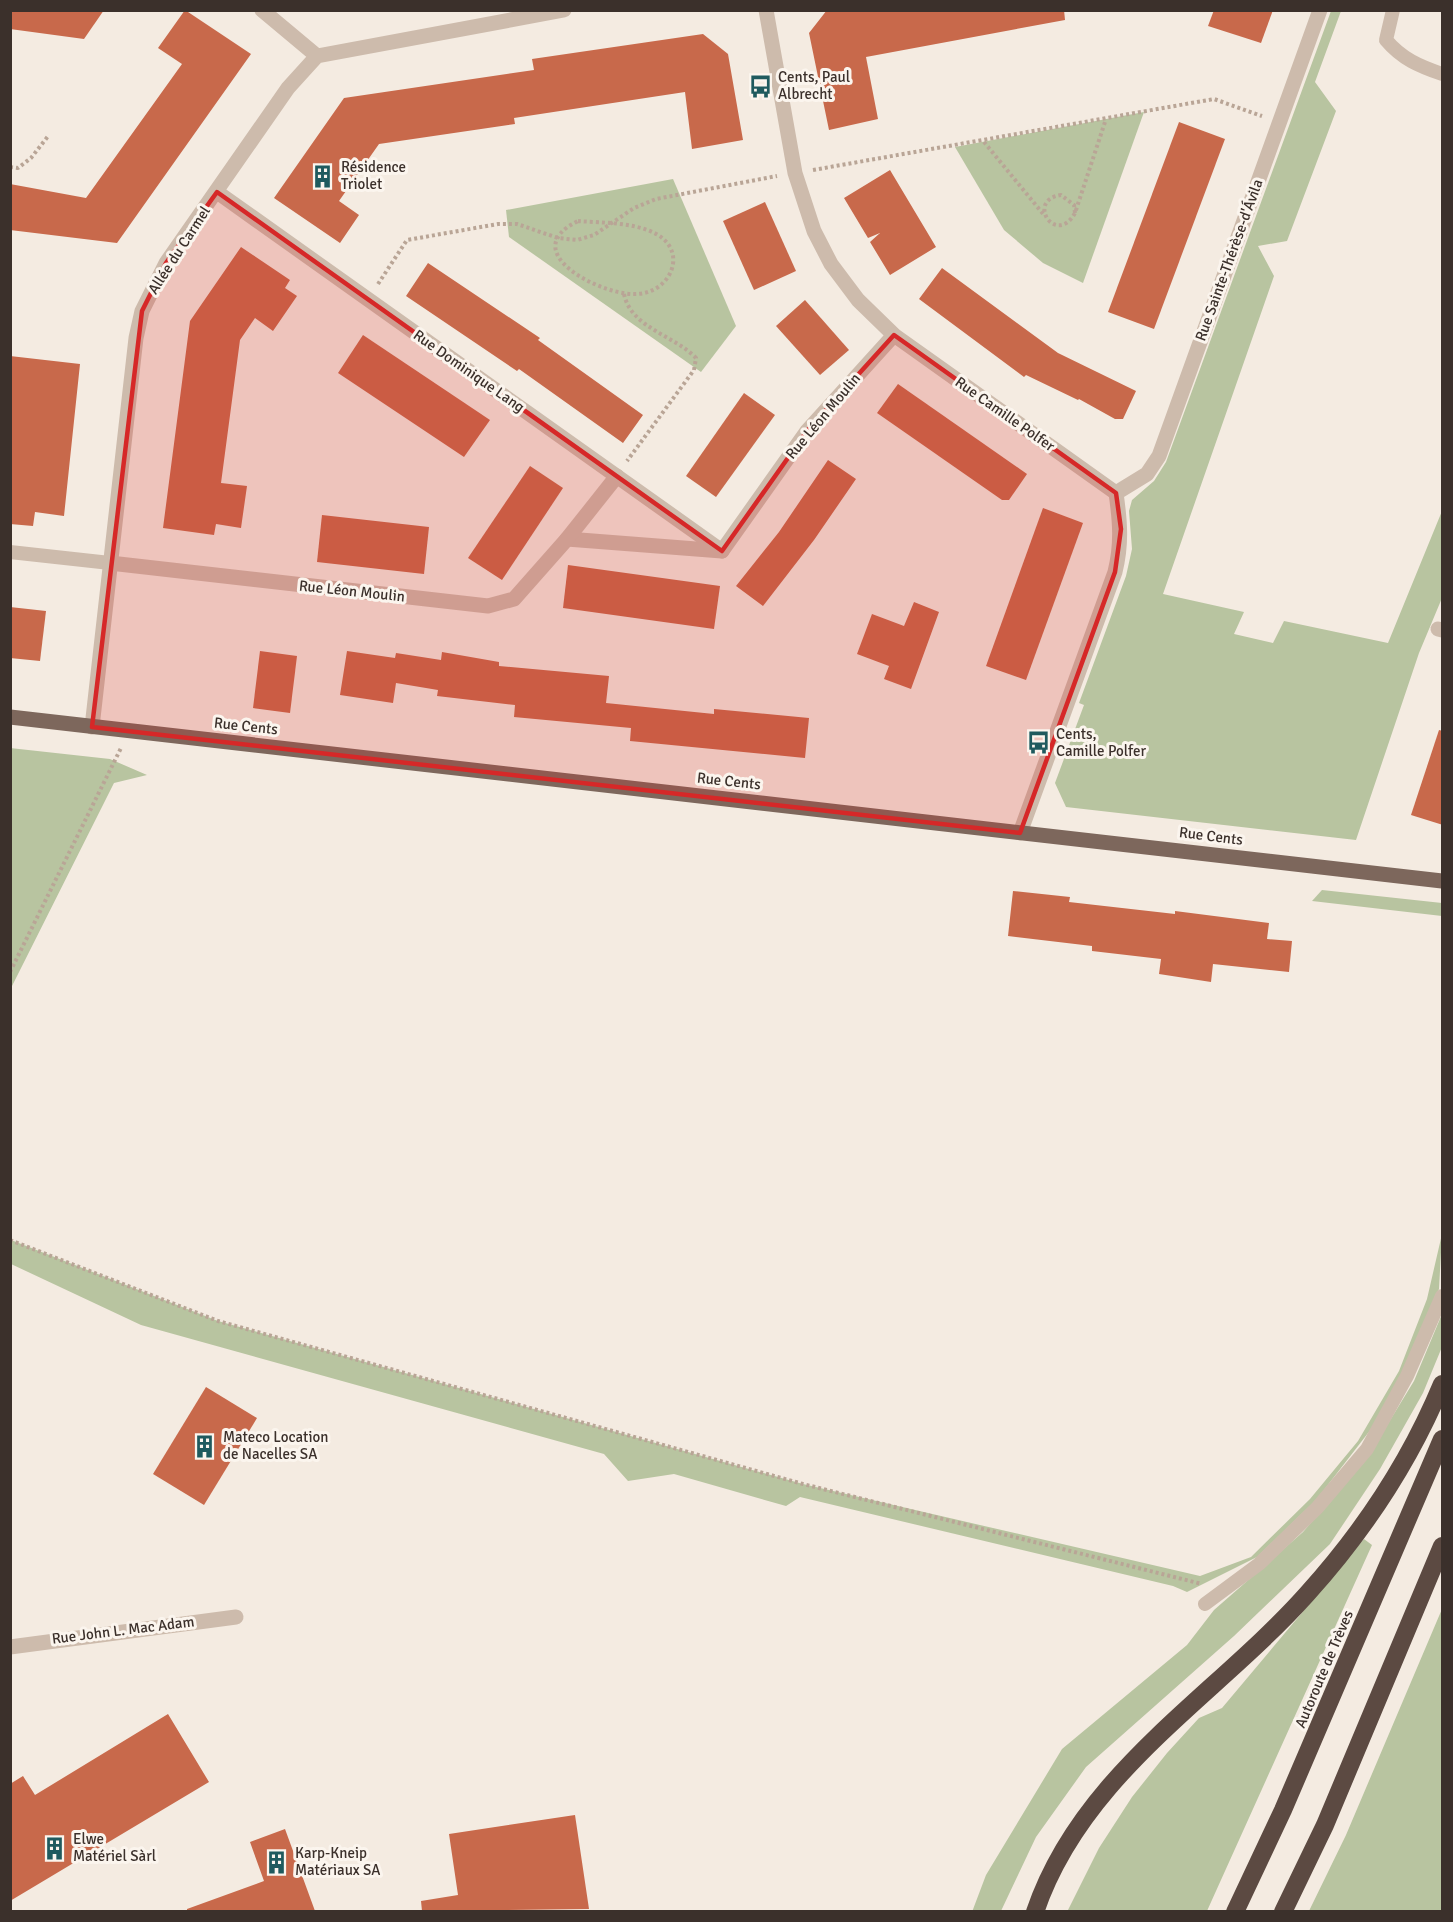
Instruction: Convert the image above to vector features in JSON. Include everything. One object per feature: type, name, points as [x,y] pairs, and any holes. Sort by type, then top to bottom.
[{"type":"highway","points":[[1035,1911],[1042,1890],[1061,1855],[1083,1820],[1109,1787],[1141,1751],[1307,1594],[1355,1536],[1375,1509],[1407,1454],[1443,1384]]},
{"type":"highway","name":"Autoroute de Trèves","points":[[1235,1911],[1283,1810],[1443,1439]]},
{"type":"highway","points":[[1283,1911],[1329,1814],[1443,1546]]},
{"type":"main road","name":"Rue Cents","points":[[10,717],[1443,881]]},
{"type":"street","points":[[262,10],[317,56],[564,10]]},
{"type":"street","name":"Rue Camille Polfer","points":[[766,10],[795,172],[814,231],[831,264],[858,300],[894,335],[1116,493]]},
{"type":"street","name":"Rue Sainte-Thérèse-d'Ávila","points":[[1116,493],[1148,474],[1159,456],[1320,10]]},
{"type":"street","name":"Allée du Carmel","points":[[92,727],[136,338],[142,311],[166,263],[288,88],[317,56]]},
{"type":"street","name":"Rue Dominique Lang","points":[[217,192],[722,551]]},
{"type":"street","name":"Rue Léon Moulin","points":[[722,551],[807,432],[894,335]]},
{"type":"street","name":"Rue Léon Moulin","points":[[110,563],[488,606],[514,599],[567,539],[617,476]]},
{"type":"street","points":[[1020,832],[1115,572],[1121,548],[1116,493]]},
{"type":"street","points":[[567,539],[722,551]]},
{"type":"street","name":"Rue John L. Mac Adam","points":[[10,1647],[236,1617]]},
{"type":"lane","points":[[1394,10],[1386,40],[1398,54],[1413,63],[1443,74]]},
{"type":"lane","points":[[10,552],[110,563]]},
{"type":"lane","points":[[1204,1604],[1259,1564],[1317,1508],[1367,1449],[1407,1376],[1443,1296]]},
{"type":"path","points":[[384,274],[407,240],[498,224],[517,224],[558,238],[577,240],[594,235],[634,208],[656,198],[1214,99],[1280,122]]},
{"type":"path","points":[[983,141],[1052,224],[1062,226],[1070,222],[1075,213],[1107,119]]},
{"type":"path","points":[[10,167],[18,168],[32,158],[49,135]]},
{"type":"path","points":[[1046,217],[1044,209],[1053,196],[1061,195],[1074,205],[1075,213]]},
{"type":"path","points":[[578,221],[612,225],[644,229],[660,236],[670,248],[673,262],[670,275],[659,289],[646,295],[624,294],[594,286],[562,262],[556,249],[558,238],[564,228],[578,221]]},
{"type":"path","points":[[617,476],[694,369],[696,358],[639,319],[626,306],[624,294]]},
{"type":"path","points":[[10,972],[130,731]]},
{"type":"path","points":[[10,1240],[229,1324],[802,1484],[1224,1590]]},
{"type":"highlighted area","points":[[217,192],[722,551],[807,431],[894,335],[1116,493],[1121,529],[1115,572],[1020,833],[92,727],[142,311],[166,263]]},
{"type":"green space","points":[[1331,11],[1341,11],[1315,82],[1336,111],[1287,241],[1258,246],[1274,276],[1163,594],[1244,612],[1234,634],[1273,643],[1284,621],[1388,643],[1442,511],[1442,598],[1419,653],[1356,840],[1066,807],[1055,783],[1084,705],[1079,703],[1126,576],[1132,549],[1129,511],[1132,500],[1154,481],[1166,462]]},
{"type":"green space","points":[[1144,112],[1083,283],[1043,263],[1004,230],[955,147]]},
{"type":"green space","points":[[673,179],[736,326],[701,372],[509,237],[506,210]]},
{"type":"green space","points":[[10,748],[110,759],[147,775],[114,783],[11,988]]},
{"type":"green space","points":[[1322,890],[1442,903],[1442,916],[1312,901]]},
{"type":"green space","points":[[1442,1234],[1439,1289],[1403,1372],[1375,1424],[1317,1499],[1257,1557],[1187,1592],[1173,1586],[800,1497],[786,1506],[674,1474],[628,1481],[604,1454],[141,1325],[11,1264],[11,1240],[218,1321],[803,1484],[1200,1576],[1251,1557],[1310,1499],[1358,1441],[1399,1371],[1427,1299]]},
{"type":"green space","points":[[1442,1314],[1442,1347],[1423,1393],[1380,1469],[1330,1544],[1234,1636],[1086,1767],[1036,1837],[1001,1911],[972,1912],[986,1875],[1062,1749],[1187,1645],[1214,1610],[1303,1532],[1367,1458],[1414,1381]]},
{"type":"green space","points":[[1364,1539],[1372,1545],[1207,1911],[1067,1912],[1099,1848],[1132,1797],[1167,1753],[1199,1718],[1222,1708]]},
{"type":"green space","points":[[1442,1609],[1442,1911],[1309,1911],[1346,1835]]},
{"type":"building","points":[[10,10],[104,10],[84,39],[10,29]]},
{"type":"building","points":[[185,10],[251,54],[117,243],[10,230],[10,184],[86,198],[182,64],[158,48]]},
{"type":"building","points":[[827,10],[1064,10],[1065,20],[866,57],[878,119],[829,130],[809,33]]},
{"type":"building","points":[[1214,10],[1273,10],[1261,43],[1208,26]]},
{"type":"building","points":[[703,34],[728,54],[743,140],[692,149],[685,92],[514,118],[515,124],[379,144],[339,201],[359,215],[340,243],[274,198],[344,98],[534,70],[532,59]]},
{"type":"building","points":[[1179,122],[1225,139],[1154,329],[1108,312]]},
{"type":"building","points":[[890,170],[936,247],[890,275],[870,242],[880,233],[868,238],[844,198]]},
{"type":"building","points":[[765,202],[796,271],[754,290],[723,221]]},
{"type":"building","points":[[241,247],[290,280],[285,288],[297,296],[273,331],[255,318],[240,340],[221,483],[247,486],[241,528],[216,524],[214,535],[163,528],[190,321]]},
{"type":"building","points":[[428,263],[540,338],[538,340],[643,415],[623,443],[519,369],[517,371],[406,296]]},
{"type":"building","points":[[942,268],[1058,353],[1136,391],[1123,419],[1115,419],[1079,399],[1026,375],[1024,377],[919,299]]},
{"type":"building","points":[[805,300],[849,350],[820,375],[776,326]]},
{"type":"building","points":[[363,335],[490,420],[464,457],[338,373]]},
{"type":"building","points":[[10,356],[80,364],[64,516],[35,512],[33,526],[10,524]]},
{"type":"building","points":[[898,384],[1027,474],[1009,500],[1002,500],[877,413]]},
{"type":"building","points":[[744,393],[775,415],[716,497],[686,476]]},
{"type":"building","points":[[828,460],[856,479],[814,540],[763,606],[736,586],[779,532]]},
{"type":"building","points":[[530,466],[563,488],[502,580],[468,558]]},
{"type":"building","points":[[1043,508],[1083,523],[1026,680],[986,666]]},
{"type":"building","points":[[322,515],[429,527],[424,574],[317,562]]},
{"type":"building","points":[[568,565],[720,586],[714,629],[563,608]]},
{"type":"building","points":[[914,602],[939,612],[911,689],[884,679],[889,666],[857,654],[872,614],[904,626]]},
{"type":"building","points":[[10,607],[46,611],[40,661],[10,658]]},
{"type":"building","points":[[260,651],[297,656],[290,713],[253,708]]},
{"type":"building","points":[[347,651],[395,658],[396,653],[441,660],[442,652],[499,662],[499,666],[609,676],[606,703],[714,714],[714,709],[809,718],[805,758],[630,741],[631,728],[514,717],[515,705],[437,696],[438,690],[396,683],[393,703],[340,695]]},
{"type":"building","points":[[1439,730],[1443,731],[1443,825],[1411,815]]},
{"type":"building","points":[[1013,891],[1070,897],[1069,902],[1175,914],[1175,911],[1269,923],[1267,939],[1292,941],[1289,972],[1213,964],[1211,982],[1159,974],[1161,959],[1092,951],[1092,946],[1008,936]]},
{"type":"building","name":"Mateco Location de Nacelles SA","points":[[206,1387],[257,1418],[204,1505],[153,1474]]},
{"type":"building","name":"Elwe Matériel Sàrl","points":[[168,1714],[209,1782],[10,1901],[10,1784],[23,1776],[35,1795]]},
{"type":"building","points":[[575,1815],[589,1909],[422,1911],[421,1901],[458,1895],[449,1834]]},
{"type":"building","name":"Karp-Kneip Matériaux SA","points":[[285,1829],[315,1911],[187,1911],[187,1909],[264,1881],[250,1842]]},
{"type":"place","name":"Cents, Paul Albrecht","points":[[760,86]]},
{"type":"place","name":"Résidence Triolet","points":[[323,176]]},
{"type":"place","name":"Cents, Camille Polfer","points":[[1038,743]]},
{"type":"place","name":"Mateco Location de Nacelles SA","points":[[205,1446]]},
{"type":"place","name":"Elwe Matériel Sàrl","points":[[55,1848]]},
{"type":"place","name":"Karp-Kneip Matériaux SA","points":[[277,1862]]}]
